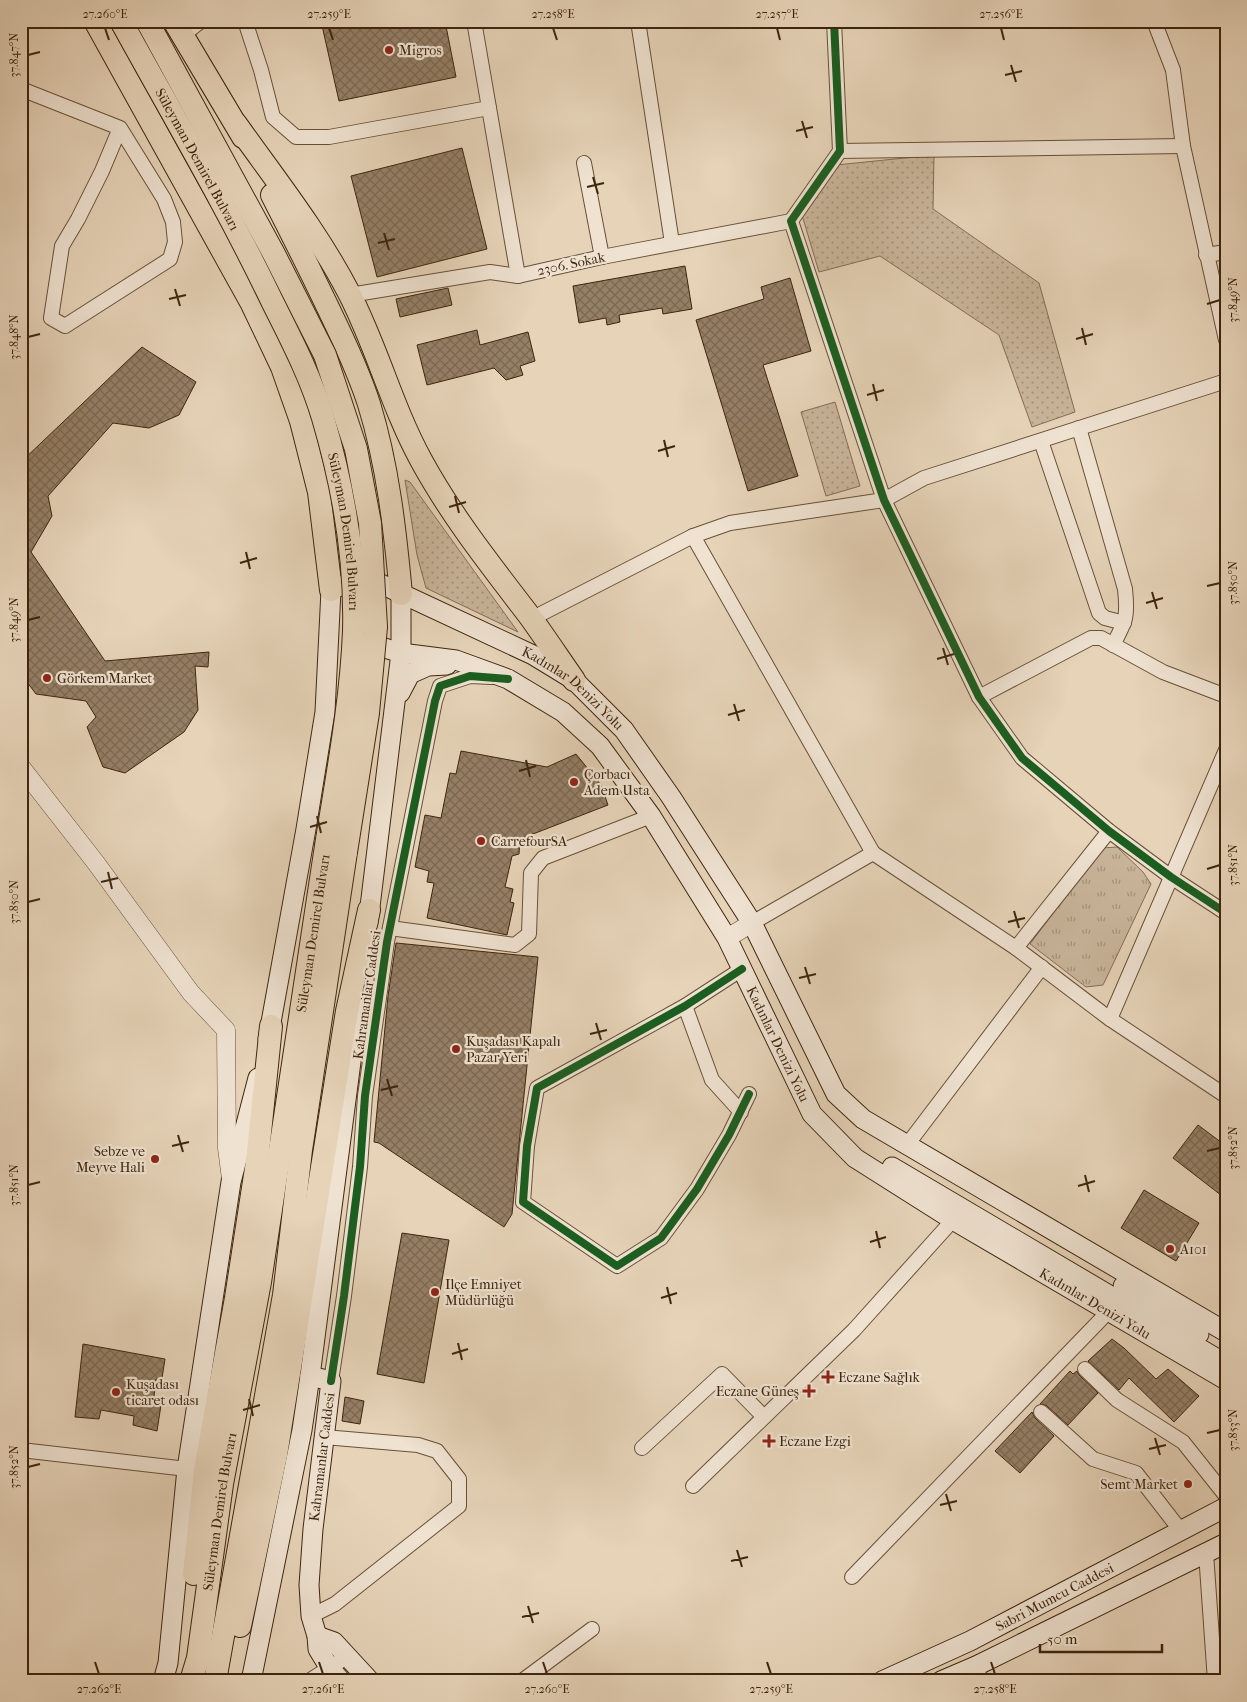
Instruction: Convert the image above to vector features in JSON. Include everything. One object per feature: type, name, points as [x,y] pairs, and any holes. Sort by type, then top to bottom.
[{"type":"highway","points":[[95,21],[252,304],[282,367],[300,421],[319,492],[331,590]]},
{"type":"highway","name":"Süleyman Demirel Bulvarı","points":[[120,21],[254,264],[300,358],[323,417],[338,481],[351,558],[354,630],[348,708],[336,849],[302,1150],[284,1295],[215,1681]]},
{"type":"highway","name":"Süleyman Demirel Bulvarı","points":[[147,21],[274,254],[325,355],[356,449],[370,523],[376,626],[368,713],[336,849],[260,1282],[222,1484],[198,1658],[190,1681]]},
{"type":"highway","points":[[179,28],[236,124],[303,255],[350,353],[369,404],[387,477],[395,526],[401,594]]},
{"type":"highway","points":[[236,124],[329,255],[369,336],[420,460],[446,504],[574,680]]},
{"type":"highway","points":[[319,492],[336,506],[350,509],[360,507],[373,502],[382,490],[387,477]]},
{"type":"highway","points":[[227,1681],[276,1455],[346,1021],[369,910]]},
{"type":"highway","points":[[180,1681],[186,1657],[205,1470],[236,1298],[257,1162],[272,1026]]},
{"type":"main road","name":"Kadınlar Denizi Yolu","points":[[331,590],[344,584],[367,582],[381,584],[533,655],[574,680],[624,730],[671,797],[752,923],[836,1094],[863,1119],[1226,1332]]},
{"type":"main road","points":[[163,1681],[168,1663],[187,1469],[231,1182],[272,1026],[323,721],[331,590]]},
{"type":"main road","points":[[251,1681],[302,1430],[310,1376],[348,1094],[369,910],[402,653],[401,594]]},
{"type":"main road","name":"Kadınlar Denizi Yolu","points":[[329,638],[366,641],[402,653],[456,660],[508,679],[563,712],[600,746],[651,816],[726,938],[812,1114],[855,1158],[952,1220],[1226,1380]]},
{"type":"main road","points":[[396,703],[410,674],[428,666],[468,665]]},
{"type":"main road","points":[[836,1094],[859,1125],[935,1176],[1124,1287],[1226,1351]]},
{"type":"main road","points":[[812,1114],[888,1165],[1226,1364]]},
{"type":"main road","points":[[310,1376],[331,1381]]},
{"type":"main road","name":"Kahramanlar Caddesi","points":[[331,1381],[313,1529],[309,1585],[311,1616],[317,1636],[318,1649],[333,1672]]},
{"type":"main road","name":"Sabri Mumcu Caddesi","points":[[882,1681],[970,1641],[1226,1507]]},
{"type":"main road","name":"Sabri Mumcu Caddesi","points":[[941,1681],[978,1673],[1226,1543]]},
{"type":"main road","points":[[317,1636],[334,1642],[370,1681]]},
{"type":"street","points":[[179,28],[201,21]]},
{"type":"street","points":[[246,21],[273,116],[296,137],[329,137],[489,108]]},
{"type":"street","points":[[474,21],[518,276]]},
{"type":"street","points":[[638,21],[672,243]]},
{"type":"street","points":[[834,21],[840,151],[792,221],[884,500],[979,697],[1022,758],[1108,831],[1171,877],[1226,913]]},
{"type":"street","points":[[1154,21],[1172,70],[1183,146],[1226,340]]},
{"type":"street","points":[[21,88],[120,128],[164,199],[173,222],[175,242],[170,259],[65,326],[51,318],[62,246],[102,171],[120,128]]},
{"type":"street","points":[[840,151],[1183,146]]},
{"type":"street","points":[[584,163],[602,257]]},
{"type":"street","name":"2306. Sokak","points":[[350,296],[490,272],[518,276],[602,257],[792,221]]},
{"type":"street","points":[[1206,255],[1226,252]]},
{"type":"street","points":[[531,619],[693,536],[730,523],[884,500],[924,478],[1226,381]]},
{"type":"street","points":[[1079,428],[1125,589],[1127,609],[1124,623],[1112,645]]},
{"type":"street","points":[[1041,441],[1099,613],[1105,618],[1124,623]]},
{"type":"street","points":[[693,536],[873,853],[1016,948],[1110,1019],[1226,1096]]},
{"type":"street","points":[[979,697],[1090,638],[1101,638],[1164,672],[1226,696]]},
{"type":"street","name":"Kahramanlar Caddesi","points":[[331,1381],[360,1167],[365,1096],[390,928],[435,701],[440,686],[470,676],[508,679]]},
{"type":"street","points":[[1110,1019],[1226,750]]},
{"type":"street","points":[[21,767],[96,863],[191,993],[226,1030],[227,1148],[231,1182]]},
{"type":"street","points":[[390,928],[515,945],[529,934],[531,873],[542,858],[651,816]]},
{"type":"street","points":[[1016,948],[1108,831]]},
{"type":"street","points":[[726,938],[873,853]]},
{"type":"street","points":[[907,1145],[1042,968]]},
{"type":"street","points":[[742,969],[685,1006],[538,1088],[527,1146],[523,1202],[617,1266],[661,1238],[697,1189],[729,1135],[749,1094]]},
{"type":"street","points":[[685,1006],[712,1080],[741,1112]]},
{"type":"street","points":[[693,1486],[854,1330],[952,1220]]},
{"type":"street","points":[[852,1577],[1109,1311]]},
{"type":"street","points":[[1085,1369],[1117,1400],[1183,1442],[1226,1496]]},
{"type":"street","points":[[642,1448],[722,1374],[764,1417]]},
{"type":"street","points":[[1041,1412],[1093,1459],[1136,1473],[1181,1531]]},
{"type":"street","points":[[311,1616],[335,1604],[459,1506],[459,1479],[438,1451],[418,1445],[324,1437]]},
{"type":"street","points":[[21,1450],[187,1469]]},
{"type":"street","points":[[1206,1552],[1216,1681]]},
{"type":"street","points":[[522,1681],[592,1629]]},
{"type":"street","points":[[309,1681],[333,1672],[348,1656]]},
{"type":"green space","points":[[934,155],[933,209],[1039,283],[1075,412],[1032,427],[999,335],[880,256],[819,272],[802,215],[836,165]]},
{"type":"green space","points":[[835,402],[860,486],[826,496],[801,412]]},
{"type":"green space","points":[[405,480],[410,482],[518,632],[426,588],[417,555]]},
{"type":"green space","points":[[1117,847],[1143,872],[1151,884],[1103,985],[1086,987],[1030,944],[1102,848]]},
{"type":"building","name":"Migros","points":[[321,21],[445,21],[456,77],[339,101]]},
{"type":"building","points":[[462,148],[487,249],[377,277],[351,176]]},
{"type":"building","points":[[685,266],[692,309],[663,314],[662,308],[619,315],[620,322],[607,325],[606,318],[579,323],[573,286]]},
{"type":"building","points":[[790,278],[811,351],[763,365],[798,476],[748,491],[696,320],[764,299],[761,287]]},
{"type":"building","points":[[448,288],[452,305],[400,317],[396,299]]},
{"type":"building","points":[[477,330],[480,345],[528,332],[535,361],[520,366],[523,375],[506,380],[494,368],[427,385],[417,345]]},
{"type":"building","points":[[142,347],[196,382],[179,415],[149,428],[113,423],[48,496],[52,516],[31,552],[105,661],[209,652],[208,667],[195,666],[198,710],[184,732],[125,773],[103,767],[87,727],[96,717],[86,701],[36,694],[21,674],[21,462]]},
{"type":"building","name":"CarrefourSA","points":[[461,751],[547,767],[576,754],[601,785],[608,805],[520,839],[519,854],[512,856],[505,887],[513,889],[510,902],[514,903],[507,935],[427,918],[434,883],[427,882],[429,871],[415,867],[425,815],[441,818],[450,773],[456,774]]},
{"type":"building","name":"Kuşadası Kapalı Pazar Yeri","points":[[396,943],[538,957],[512,1214],[504,1227],[379,1143],[374,1142],[388,996]]},
{"type":"building","points":[[1198,1125],[1226,1146],[1226,1199],[1173,1158]]},
{"type":"building","points":[[1144,1190],[1199,1223],[1176,1261],[1121,1228]]},
{"type":"building","points":[[402,1233],[449,1240],[424,1383],[377,1374]]},
{"type":"building","points":[[1112,1339],[1156,1379],[1168,1369],[1199,1396],[1174,1422],[1129,1378],[1119,1390],[1088,1361]]},
{"type":"building","name":"Kuşadası ticaret odası","points":[[83,1344],[165,1359],[162,1378],[156,1379],[153,1405],[161,1405],[157,1431],[133,1425],[134,1416],[101,1410],[99,1419],[75,1417]]},
{"type":"building","points":[[1070,1371],[1073,1374],[1077,1371],[1098,1393],[1068,1425],[1047,1406],[1040,1404]]},
{"type":"building","points":[[345,1397],[364,1401],[360,1424],[342,1421]]},
{"type":"building","points":[[1032,1412],[1035,1418],[1054,1436],[1020,1473],[995,1451]]},
{"type":"cycle path","points":[[834,21],[840,151],[791,221],[884,500],[979,697],[1022,758],[1109,831],[1171,877],[1226,913]]},
{"type":"cycle path","points":[[331,1381],[360,1167],[365,1096],[387,942],[435,701],[440,686],[470,676],[508,679]]},
{"type":"cycle path","points":[[742,969],[685,1006],[537,1088],[527,1146],[523,1202],[617,1266],[661,1238],[697,1189],[729,1135],[749,1094]]},
{"type":"place","name":"Migros","points":[[389,50]]},
{"type":"place","name":"Görkem Market","points":[[47,678]]},
{"type":"place","name":"Çorbacı Adem Usta","points":[[574,782]]},
{"type":"place","name":"CarrefourSA","points":[[481,841]]},
{"type":"place","name":"Kuşadası Kapalı Pazar Yeri","points":[[456,1049]]},
{"type":"place","name":"Sebze ve Meyve Hali","points":[[155,1159]]},
{"type":"place","name":"A101","points":[[1170,1249]]},
{"type":"place","name":"Ilçe Emniyet Müdürlüğü","points":[[435,1292]]},
{"type":"place","name":"Eczane Sağlık","points":[[828,1377]]},
{"type":"place","name":"Eczane Güneş","points":[[809,1391]]},
{"type":"place","name":"Kuşadası ticaret odası","points":[[116,1392]]},
{"type":"place","name":"Eczane Ezgi","points":[[769,1441]]},
{"type":"place","name":"Semt Market","points":[[1188,1484]]}]
